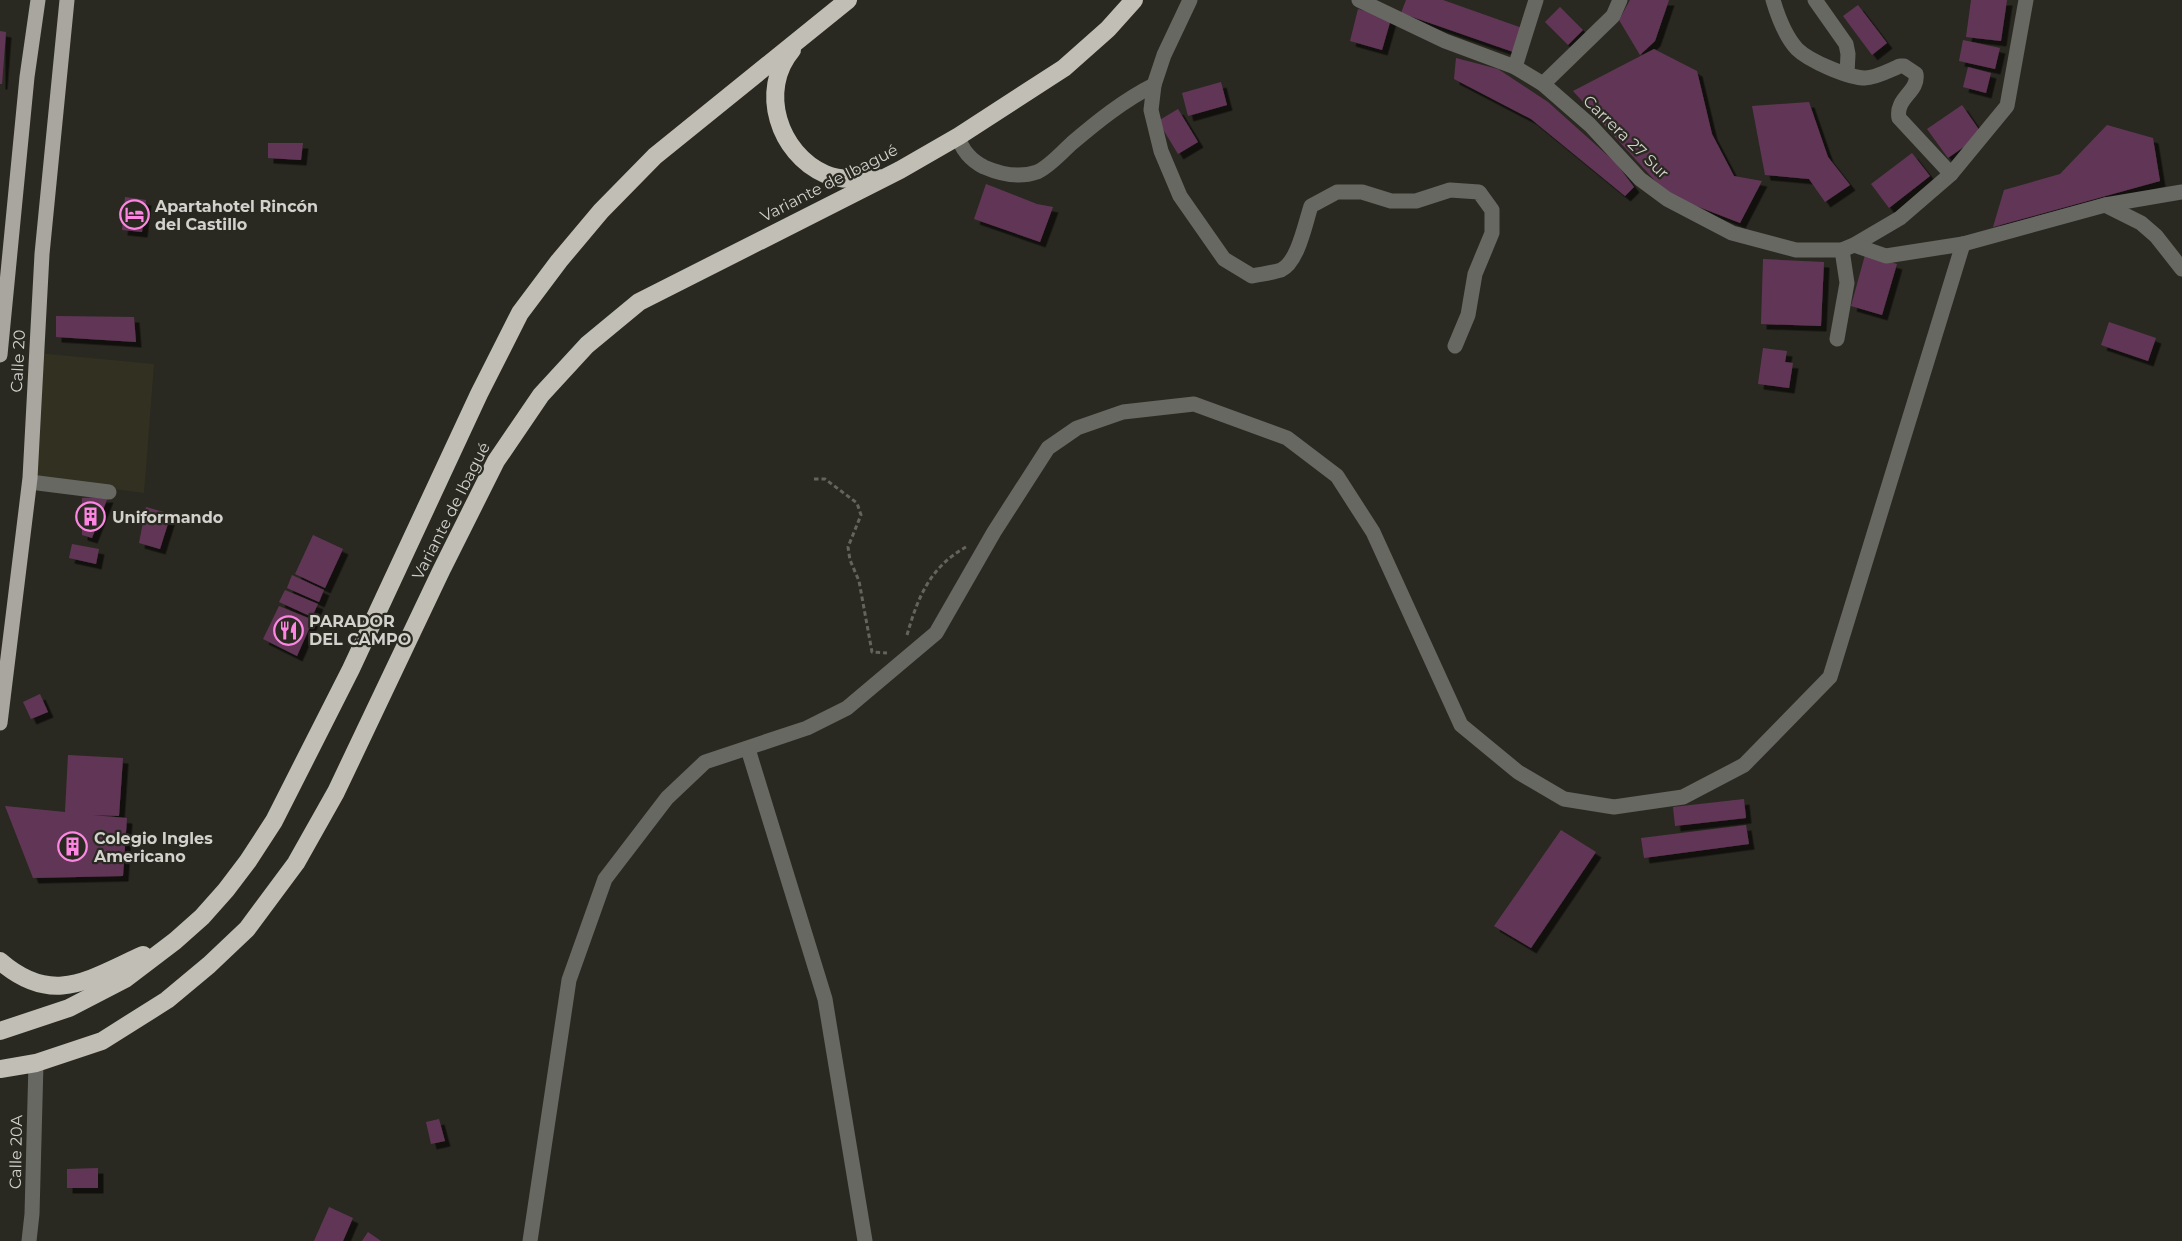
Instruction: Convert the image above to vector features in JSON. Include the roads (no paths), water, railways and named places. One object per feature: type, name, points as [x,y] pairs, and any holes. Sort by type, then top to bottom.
[{"type":"highway","name":"Variante de Ibagué","points":[[0,1031],[69,1008],[124,979],[175,941],[202,917],[226,890],[274,821],[351,669],[479,394],[520,313],[601,211],[655,156],[848,0]]},
{"type":"highway","name":"Variante de Ibagué","points":[[0,1069],[36,1063],[102,1041],[167,1000],[247,929],[296,863],[336,792],[496,461],[541,395],[587,345],[639,302],[900,170],[958,136],[1064,68],[1108,28],[1134,0]]},
{"type":"highway","points":[[804,36],[786,57],[776,83],[776,111],[784,138],[802,160],[826,174],[854,180],[881,176],[900,170]]},
{"type":"highway","points":[[0,961],[20,977],[39,984],[74,985],[175,941]]},
{"type":"main road","points":[[0,355],[4,272],[38,0]]},
{"type":"main road","name":"Calle 20","points":[[0,723],[30,482],[42,254],[67,0]]},
{"type":"street","points":[[1190,0],[1164,55],[1154,85],[1151,110],[1161,151],[1180,196],[1224,259],[1252,276],[1282,269],[1299,249],[1301,234],[1311,206],[1337,192],[1362,192],[1391,201],[1416,201],[1450,190],[1479,192],[1492,210],[1492,233],[1475,274],[1468,315],[1455,346]]},
{"type":"street","name":"Carrera 27 Sur","points":[[1359,0],[1445,41],[1515,68],[1543,84],[1590,125],[1640,179],[1667,199],[1732,233],[1796,249],[1848,248],[1886,255],[1963,244],[2104,206],[2182,192]]},
{"type":"street","points":[[1515,68],[1536,0]]},
{"type":"street","points":[[1543,84],[1613,16],[1620,0]]},
{"type":"street","points":[[1773,0],[1781,24],[1798,50],[1824,65],[1865,78],[1904,66],[1916,75],[1916,82],[1898,107],[1899,118],[1951,174]]},
{"type":"street","points":[[1815,0],[1846,44],[1847,74]]},
{"type":"street","points":[[1837,339],[1847,283],[1848,248],[1900,218],[1951,174],[2007,106],[2026,0]]},
{"type":"street","points":[[958,136],[959,144],[975,163],[996,172],[1020,175],[1039,171],[1110,113],[1154,85]]},
{"type":"street","points":[[2104,206],[2140,223],[2156,236],[2182,269]]},
{"type":"street","points":[[530,1241],[569,980],[605,879],[667,798],[705,762],[807,728],[848,708],[936,633],[994,532],[1048,448],[1077,428],[1123,412],[1194,404],[1287,438],[1337,476],[1373,532],[1461,725],[1518,772],[1564,799],[1614,807],[1683,797],[1744,765],[1830,677],[1963,244]]},
{"type":"street","points":[[30,482],[109,492]]},
{"type":"street","points":[[748,749],[825,999],[865,1241]]},
{"type":"street","name":"Calle 20A","points":[[29,1241],[32,1214],[36,1063]]},
{"type":"place","name":"Apartahotel Rincón del Castillo","points":[[134,215]]},
{"type":"place","name":"Uniformando","points":[[91,517]]},
{"type":"place","name":"PARADOR DEL CAMPO","points":[[288,630]]},
{"type":"place","name":"Colegio Ingles Americano","points":[[73,847]]}]
